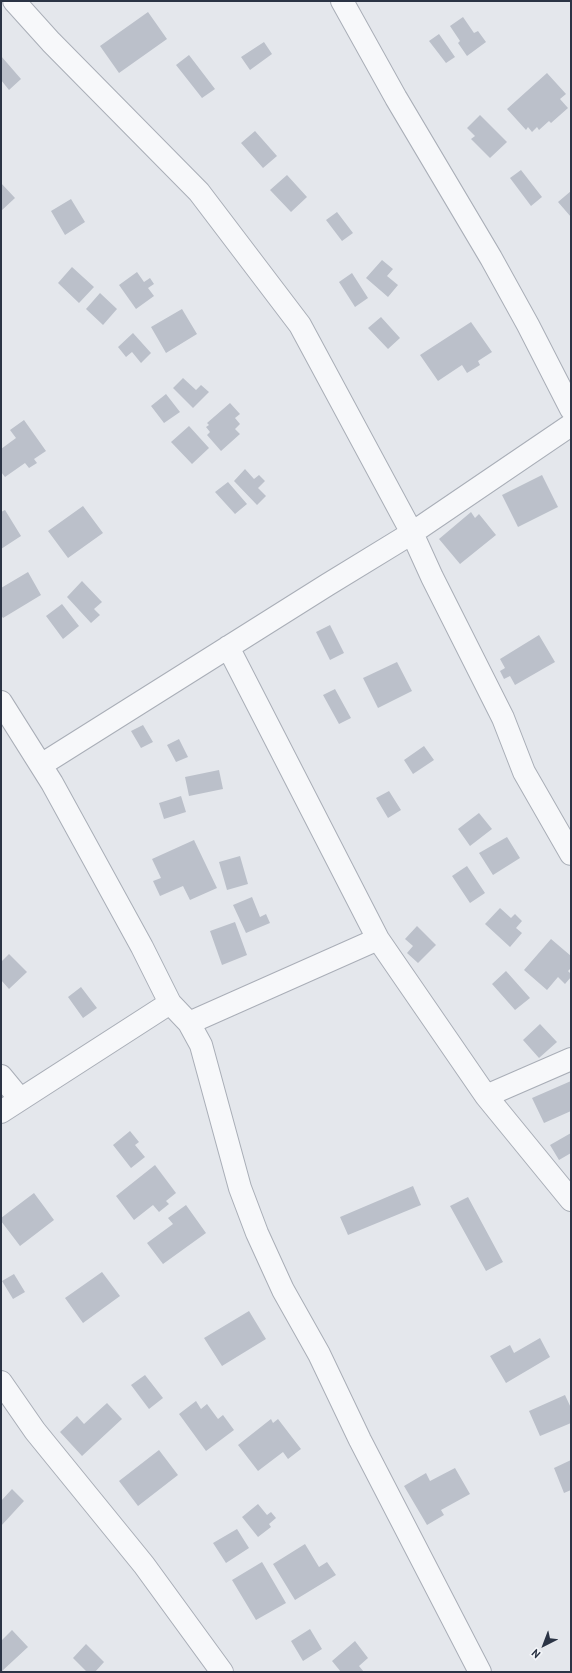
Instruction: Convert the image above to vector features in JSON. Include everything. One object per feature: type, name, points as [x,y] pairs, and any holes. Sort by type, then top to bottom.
[{"type":"street","points":[[14,1],[51,42],[199,192],[300,325],[412,533],[432,577],[503,718],[524,772],[571,854]]},
{"type":"street","points":[[342,1],[396,98],[491,258],[528,325],[571,409]]},
{"type":"street","points":[[41,765],[412,533],[571,425]]},
{"type":"street","points":[[228,647],[378,939],[486,1096],[571,1200]]},
{"type":"street","points":[[1,702],[52,783],[142,947],[170,1003],[189,1023],[200,1045],[240,1188],[257,1233],[283,1290],[319,1354],[360,1440],[475,1670]]},
{"type":"street","points":[[189,1023],[378,939]]},
{"type":"street","points":[[1,1112],[170,1003]]},
{"type":"street","points":[[486,1096],[571,1059]]},
{"type":"street","points":[[1,1076],[20,1099]]},
{"type":"street","points":[[1,1382],[35,1431],[144,1565],[222,1672]]},
{"type":"building","points":[[148,12],[167,39],[119,73],[100,46]]},
{"type":"building","points":[[463,17],[474,33],[478,31],[486,42],[467,56],[458,43],[460,41],[450,26]]},
{"type":"building","points":[[439,34],[455,57],[446,63],[429,41]]},
{"type":"building","points":[[264,42],[272,54],[250,70],[241,57]]},
{"type":"building","points":[[189,55],[215,89],[202,98],[176,65]]},
{"type":"building","points":[[1,56],[21,79],[9,90],[1,80]]},
{"type":"building","points":[[547,73],[566,94],[560,99],[568,108],[551,123],[549,121],[539,130],[537,127],[532,132],[528,127],[526,130],[507,109]]},
{"type":"building","points":[[480,115],[507,142],[490,158],[471,139],[475,136],[467,128]]},
{"type":"building","points":[[255,131],[277,156],[263,168],[241,143]]},
{"type":"building","points":[[521,170],[542,197],[531,206],[510,178]]},
{"type":"building","points":[[287,175],[307,197],[291,212],[270,190]]},
{"type":"building","points":[[1,183],[15,198],[1,211]]},
{"type":"building","points":[[571,191],[571,217],[558,202]]},
{"type":"building","points":[[71,199],[85,222],[65,235],[51,211]]},
{"type":"building","points":[[337,212],[353,233],[342,241],[326,220]]},
{"type":"building","points":[[382,260],[393,269],[387,276],[398,285],[388,297],[366,278]]},
{"type":"building","points":[[72,267],[94,287],[79,303],[58,283]]},
{"type":"building","points":[[137,272],[144,282],[150,278],[154,284],[148,288],[154,296],[136,309],[119,285]]},
{"type":"building","points":[[352,273],[368,298],[355,307],[339,282]]},
{"type":"building","points":[[100,293],[117,309],[103,325],[86,309]]},
{"type":"building","points":[[182,309],[197,334],[166,353],[151,327]]},
{"type":"building","points":[[381,317],[400,338],[388,349],[368,328]]},
{"type":"building","points":[[471,322],[492,352],[478,361],[480,365],[467,373],[462,365],[438,381],[420,355]]},
{"type":"building","points":[[133,333],[151,353],[141,363],[132,352],[126,357],[118,347]]},
{"type":"building","points":[[183,378],[196,390],[201,385],[209,392],[193,408],[173,388]]},
{"type":"building","points":[[166,394],[180,412],[164,423],[151,406]]},
{"type":"building","points":[[230,403],[240,414],[235,418],[240,424],[235,429],[240,434],[221,451],[207,435],[210,432],[206,427],[209,425],[207,423]]},
{"type":"building","points":[[24,420],[46,451],[34,459],[37,463],[29,468],[25,463],[5,477],[1,472],[1,449],[16,438],[10,430]]},
{"type":"building","points":[[189,426],[209,448],[192,464],[171,442]]},
{"type":"building","points":[[245,469],[254,479],[259,475],[265,481],[258,488],[266,496],[257,505],[234,481]]},
{"type":"building","points":[[542,475],[558,507],[518,527],[502,495]]},
{"type":"building","points":[[228,482],[247,504],[235,514],[215,492]]},
{"type":"building","points":[[83,506],[103,533],[68,558],[48,531]]},
{"type":"building","points":[[5,510],[21,536],[1,549],[1,512]]},
{"type":"building","points":[[471,512],[475,518],[479,514],[496,535],[460,564],[439,539]]},
{"type":"building","points":[[28,572],[41,595],[3,618],[1,615],[1,588]]},
{"type":"building","points":[[82,581],[102,602],[94,609],[100,615],[91,623],[67,597]]},
{"type":"building","points":[[62,604],[79,626],[63,639],[46,616]]},
{"type":"building","points":[[330,625],[344,653],[330,660],[316,632]]},
{"type":"building","points":[[539,635],[555,662],[515,685],[510,676],[504,679],[500,671],[505,668],[500,659]]},
{"type":"building","points":[[397,662],[412,691],[378,708],[363,678]]},
{"type":"building","points":[[335,689],[351,718],[339,724],[323,695]]},
{"type":"building","points":[[143,725],[153,742],[141,748],[131,731]]},
{"type":"building","points":[[179,739],[188,757],[176,762],[167,745]]},
{"type":"building","points":[[424,746],[434,760],[413,774],[404,760]]},
{"type":"building","points":[[219,770],[223,789],[189,796],[185,777]]},
{"type":"building","points":[[389,791],[401,810],[388,818],[376,798]]},
{"type":"building","points":[[181,796],[186,812],[164,819],[159,803]]},
{"type":"building","points":[[479,813],[492,829],[470,846],[458,829]]},
{"type":"building","points":[[507,837],[520,858],[493,875],[479,853]]},
{"type":"building","points":[[194,840],[217,888],[190,900],[183,886],[160,896],[153,881],[161,878],[152,859]]},
{"type":"building","points":[[240,856],[248,884],[227,890],[219,862]]},
{"type":"building","points":[[467,866],[485,893],[470,903],[452,876]]},
{"type":"building","points":[[252,897],[260,917],[266,914],[270,923],[246,933],[233,905]]},
{"type":"building","points":[[500,908],[511,918],[515,914],[522,921],[516,928],[522,933],[510,947],[485,924]]},
{"type":"building","points":[[235,922],[247,955],[222,965],[210,931]]},
{"type":"building","points":[[417,926],[436,945],[418,963],[407,953],[413,946],[405,939]]},
{"type":"building","points":[[551,939],[571,956],[571,968],[568,971],[571,974],[571,977],[565,984],[558,977],[547,990],[524,970]]},
{"type":"building","points":[[9,954],[27,972],[9,989],[1,980],[1,962]]},
{"type":"building","points":[[506,971],[530,998],[515,1010],[492,984]]},
{"type":"building","points":[[81,987],[97,1008],[83,1018],[68,997]]},
{"type":"building","points":[[540,1024],[557,1042],[539,1058],[523,1040]]},
{"type":"building","points":[[571,1081],[571,1111],[544,1123],[532,1098]]},
{"type":"building","points":[[130,1131],[139,1142],[135,1145],[145,1157],[131,1168],[113,1145]]},
{"type":"building","points":[[571,1133],[571,1153],[559,1160],[550,1145]]},
{"type":"building","points":[[155,1165],[176,1193],[166,1201],[169,1204],[159,1212],[153,1205],[134,1220],[116,1196]]},
{"type":"building","points":[[413,1186],[421,1205],[348,1235],[340,1217]]},
{"type":"building","points":[[34,1193],[54,1220],[20,1246],[1,1221],[1,1218]]},
{"type":"building","points":[[468,1197],[503,1262],[486,1271],[450,1206]]},
{"type":"building","points":[[186,1205],[206,1233],[163,1264],[147,1243],[173,1224],[168,1218]]},
{"type":"building","points":[[102,1272],[120,1296],[83,1323],[65,1298]]},
{"type":"building","points":[[14,1274],[25,1292],[13,1299],[2,1281]]},
{"type":"building","points":[[249,1311],[266,1339],[222,1366],[204,1338]]},
{"type":"building","points":[[540,1338],[550,1357],[506,1383],[490,1356],[510,1345],[514,1353]]},
{"type":"building","points":[[145,1375],[163,1398],[149,1409],[131,1385]]},
{"type":"building","points":[[565,1395],[571,1408],[571,1423],[540,1436],[529,1411]]},
{"type":"building","points":[[196,1401],[201,1409],[207,1404],[218,1419],[223,1415],[234,1430],[206,1451],[179,1414]]},
{"type":"building","points":[[107,1403],[122,1419],[82,1456],[60,1432],[77,1416],[84,1424]]},
{"type":"building","points":[[271,1419],[273,1423],[278,1419],[301,1449],[288,1459],[283,1452],[258,1471],[238,1445]]},
{"type":"building","points":[[159,1450],[178,1475],[138,1506],[119,1481]]},
{"type":"building","points":[[571,1460],[571,1490],[564,1493],[554,1468]]},
{"type":"building","points":[[455,1468],[470,1494],[441,1510],[444,1515],[427,1525],[404,1486],[426,1473],[430,1481]]},
{"type":"building","points":[[12,1489],[24,1501],[1,1526],[1,1501]]},
{"type":"building","points":[[258,1504],[267,1515],[271,1512],[276,1518],[269,1524],[271,1527],[258,1537],[242,1517]]},
{"type":"building","points":[[237,1529],[249,1548],[226,1563],[213,1543]]},
{"type":"building","points":[[305,1544],[319,1567],[327,1562],[336,1575],[295,1600],[273,1564]]},
{"type":"building","points":[[262,1562],[286,1603],[256,1620],[232,1580]]},
{"type":"building","points":[[310,1629],[322,1649],[303,1661],[291,1641]]},
{"type":"building","points":[[12,1630],[28,1647],[1,1672],[1,1641]]},
{"type":"building","points":[[355,1641],[368,1658],[359,1666],[364,1672],[341,1672],[332,1661]]},
{"type":"building","points":[[86,1644],[104,1662],[95,1672],[87,1672],[73,1658]]}]
